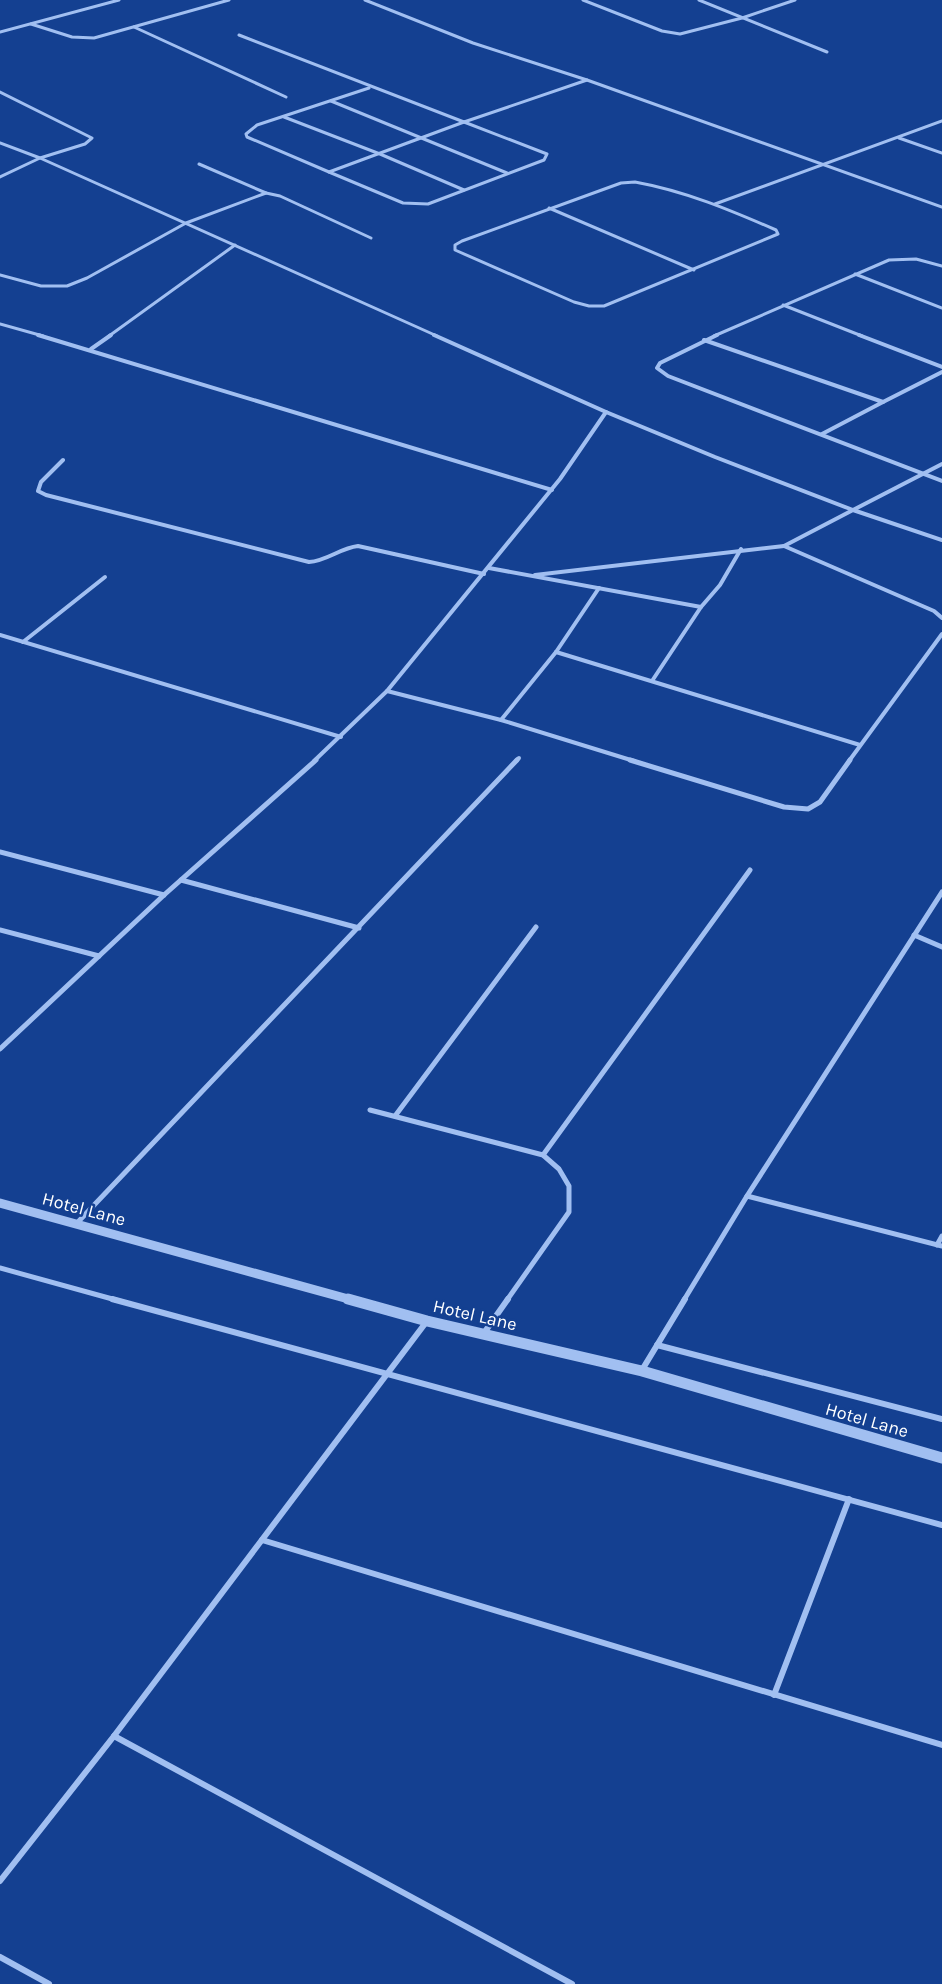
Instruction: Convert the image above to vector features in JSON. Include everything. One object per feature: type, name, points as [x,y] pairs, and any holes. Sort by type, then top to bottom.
[{"type":"street","points":[[0,32],[119,0]]},
{"type":"street","points":[[30,24],[72,37],[94,38],[229,0]]},
{"type":"street","points":[[365,0],[473,43],[587,80],[942,207]]},
{"type":"street","points":[[583,0],[670,33],[690,32],[742,18],[795,0]]},
{"type":"street","points":[[699,0],[827,52]]},
{"type":"street","points":[[134,27],[286,97]]},
{"type":"street","points":[[239,35],[370,88],[547,154],[544,160],[428,204],[408,205],[247,137],[246,134],[257,125],[370,88]]},
{"type":"street","points":[[329,172],[422,137],[587,80]]},
{"type":"street","points":[[0,92],[92,138],[85,144],[40,158],[0,177]]},
{"type":"street","points":[[331,101],[507,173]]},
{"type":"street","points":[[284,117],[380,154],[464,190]]},
{"type":"street","points":[[714,204],[942,121]]},
{"type":"street","points":[[899,138],[942,153]]},
{"type":"street","points":[[0,143],[40,158],[236,245],[606,412],[715,457],[853,510],[942,540]]},
{"type":"street","points":[[199,164],[266,193],[280,196],[371,238]]},
{"type":"street","points":[[635,182],[662,186],[714,204],[776,230],[778,234],[604,306],[589,306],[574,302],[455,250],[455,245],[462,241],[549,208],[621,183],[635,182]]},
{"type":"street","points":[[0,274],[41,286],[67,286],[87,278],[186,223],[266,193]]},
{"type":"street","points":[[549,208],[694,270]]},
{"type":"street","points":[[90,349],[236,245]]},
{"type":"street","points":[[942,266],[915,258],[903,257],[889,260],[704,340],[660,363],[657,368],[668,376],[942,481]]},
{"type":"street","points":[[854,274],[942,308]]},
{"type":"street","points":[[783,305],[942,367]]},
{"type":"street","points":[[0,324],[90,349],[552,490]]},
{"type":"street","points":[[704,340],[882,402]]},
{"type":"street","points":[[822,434],[942,372]]},
{"type":"street","points":[[0,1048],[164,895],[341,737],[387,691],[552,490],[606,412]]},
{"type":"street","points":[[63,460],[41,482],[38,491],[46,495],[309,562],[328,560],[342,549],[358,546],[484,574]]},
{"type":"street","points":[[535,575],[741,549],[784,546],[942,464]]},
{"type":"street","points":[[784,546],[934,610],[942,618]]},
{"type":"street","points":[[652,681],[701,607],[720,585],[741,549]]},
{"type":"street","points":[[489,568],[701,607]]},
{"type":"street","points":[[23,642],[105,577]]},
{"type":"street","points":[[501,720],[556,652],[599,588]]},
{"type":"street","points":[[387,691],[501,720],[784,807],[808,810],[820,802],[942,634]]},
{"type":"street","points":[[0,635],[341,737]]},
{"type":"street","points":[[556,652],[860,745]]},
{"type":"street","points":[[76,1223],[360,928],[519,758]]},
{"type":"street","points":[[0,852],[164,895]]},
{"type":"street","points":[[543,1156],[750,870]]},
{"type":"street","points":[[181,880],[360,928]]},
{"type":"street","points":[[642,1370],[747,1196],[942,892]]},
{"type":"street","points":[[395,1116],[536,927]]},
{"type":"street","points":[[0,930],[99,956]]},
{"type":"street","points":[[914,936],[942,947]]},
{"type":"street","points":[[370,1110],[543,1156],[560,1169],[569,1186],[569,1212],[484,1334]]},
{"type":"street","points":[[747,1196],[940,1246],[942,1236]]},
{"type":"street","name":"Hotel Lane","points":[[0,1203],[427,1321],[642,1370],[942,1458]]},
{"type":"street","points":[[0,1268],[942,1525]]},
{"type":"street","points":[[0,1881],[114,1736],[427,1321]]},
{"type":"street","points":[[658,1344],[942,1419]]},
{"type":"street","points":[[774,1695],[849,1499]]},
{"type":"street","points":[[262,1540],[942,1745]]},
{"type":"street","points":[[114,1736],[572,1984]]},
{"type":"street","points":[[0,1957],[49,1984]]}]
